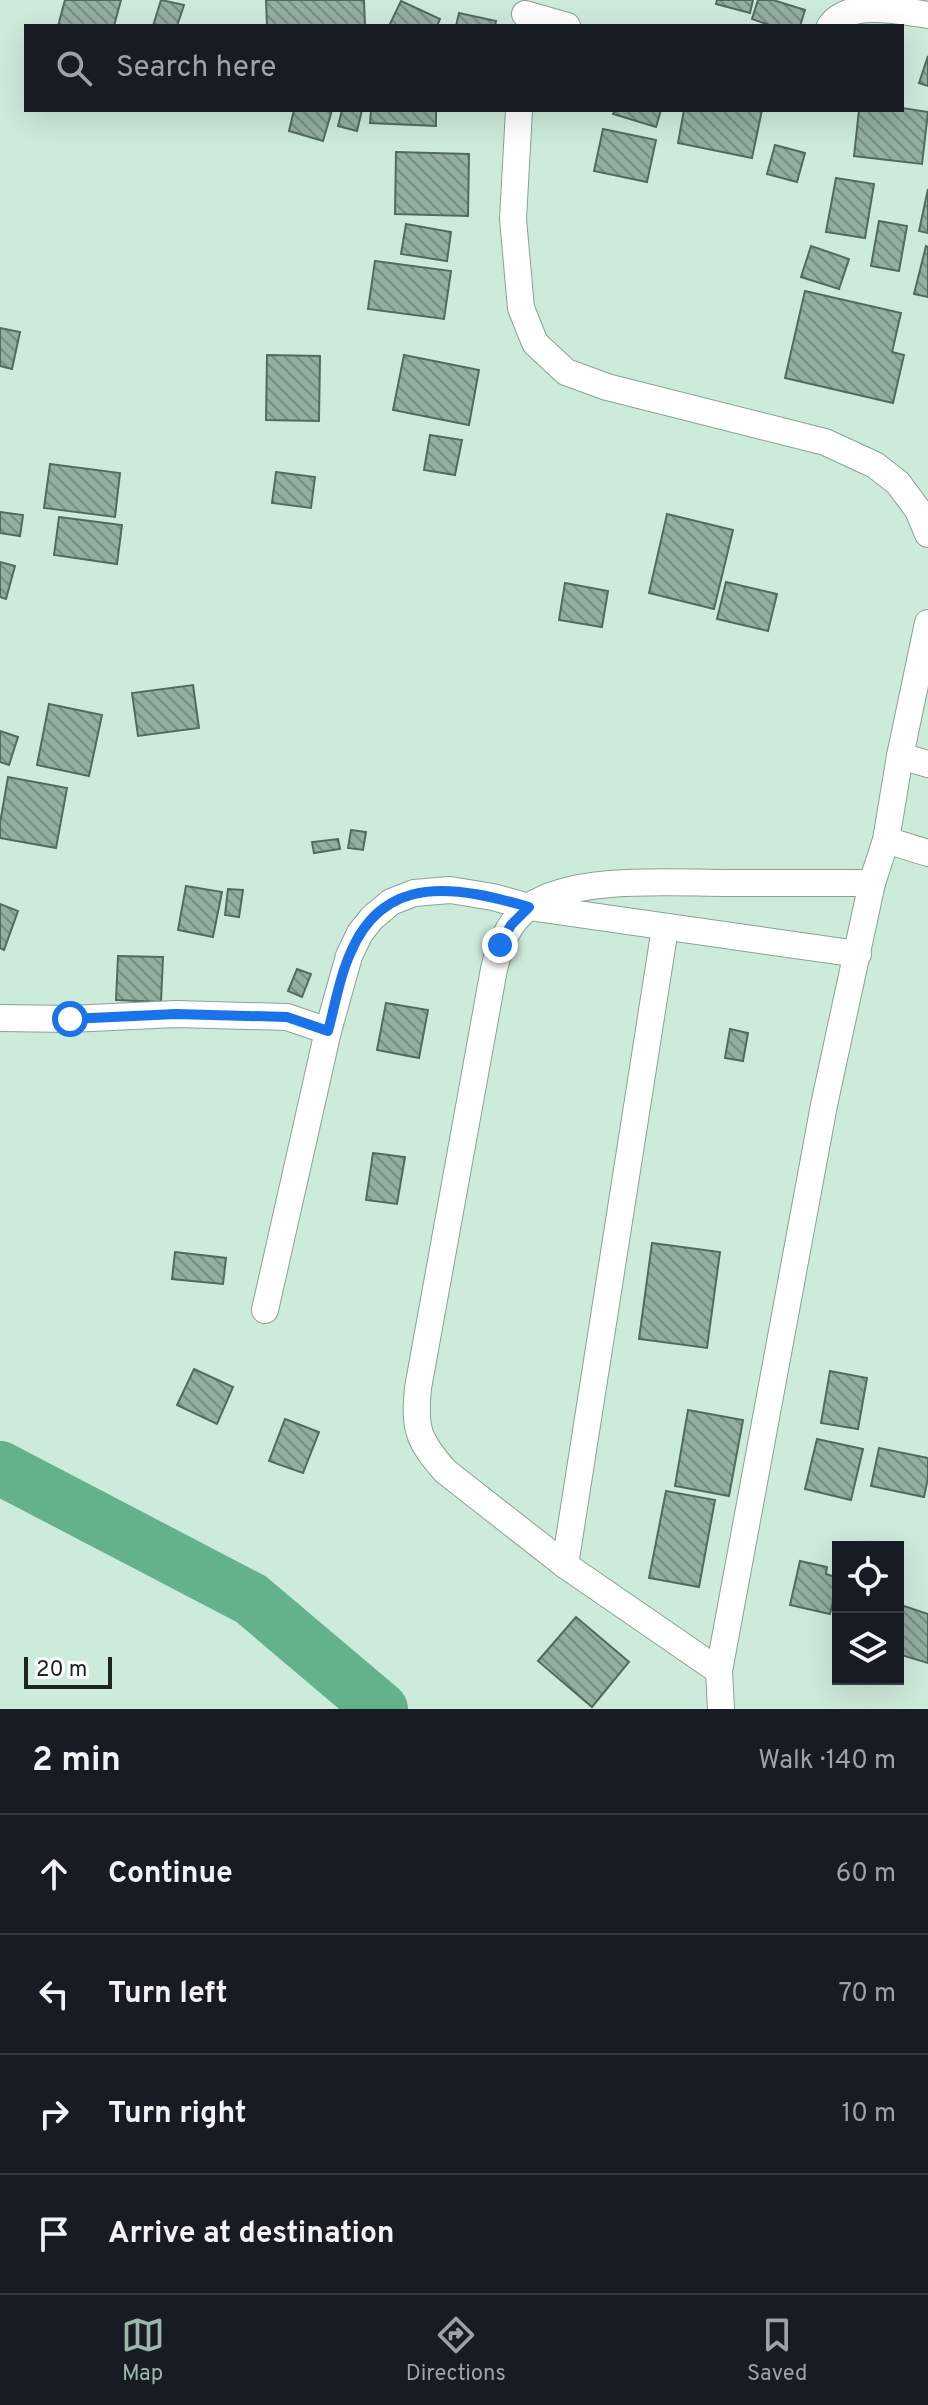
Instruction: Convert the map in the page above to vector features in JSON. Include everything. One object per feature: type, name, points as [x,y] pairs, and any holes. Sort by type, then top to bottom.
[{"type":"street","points":[[832,24],[842,11],[863,6],[928,15]]},
{"type":"street","points":[[525,13],[561,24]]},
{"type":"street","points":[[519,112],[513,219],[521,308],[535,343],[566,372],[607,387],[825,442],[875,465],[898,483],[925,516]]},
{"type":"street","points":[[721,1709],[719,1671],[824,1105],[872,883],[886,840],[928,623]]},
{"type":"street","points":[[900,756],[928,764]]},
{"type":"street","points":[[886,840],[928,853]]},
{"type":"street","points":[[719,1671],[565,1565],[445,1471],[419,1435],[416,1414],[418,1388],[494,969],[500,945],[511,925],[529,907],[579,889],[629,883],[872,883]]},
{"type":"street","points":[[265,1310],[328,1031],[349,956],[360,933],[391,902],[414,893],[450,890],[529,907],[858,954]]},
{"type":"street","points":[[565,1565],[665,928]]},
{"type":"street","points":[[0,1018],[70,1019],[176,1014],[287,1017],[328,1031]]},
{"type":"building","points":[[65,0],[121,0],[115,24],[59,24]]},
{"type":"building","points":[[161,0],[184,5],[178,24],[154,24]]},
{"type":"building","points":[[266,0],[364,0],[365,24],[267,24]]},
{"type":"building","points":[[717,0],[753,0],[750,13],[716,4]]},
{"type":"building","points":[[758,0],[773,0],[805,10],[801,24],[766,24],[752,19]]},
{"type":"building","points":[[401,1],[440,19],[438,24],[390,24]]},
{"type":"building","points":[[459,13],[496,21],[495,24],[456,24]]},
{"type":"building","points":[[928,56],[928,86],[919,83]]},
{"type":"building","points":[[904,108],[928,112],[922,164],[854,156],[859,112],[904,112]]},
{"type":"building","points":[[294,112],[331,112],[323,141],[289,131]]},
{"type":"building","points":[[342,112],[362,112],[357,131],[338,126]]},
{"type":"building","points":[[371,112],[436,112],[436,126],[370,123]]},
{"type":"building","points":[[614,112],[660,112],[656,127]]},
{"type":"building","points":[[684,112],[762,112],[752,158],[678,143]]},
{"type":"building","points":[[603,129],[656,140],[647,182],[594,171]]},
{"type":"building","points":[[775,145],[805,153],[797,182],[767,174]]},
{"type":"building","points":[[396,152],[469,154],[468,216],[395,214]]},
{"type":"building","points":[[836,178],[874,184],[865,238],[826,232]]},
{"type":"building","points":[[928,189],[928,233],[919,231]]},
{"type":"building","points":[[879,221],[907,226],[899,271],[871,266]]},
{"type":"building","points":[[406,224],[451,232],[447,261],[401,254]]},
{"type":"building","points":[[811,246],[849,259],[839,289],[801,277]]},
{"type":"building","points":[[928,247],[928,297],[914,294]]},
{"type":"building","points":[[375,261],[451,271],[444,319],[368,309]]},
{"type":"building","points":[[805,291],[901,313],[892,352],[904,355],[893,403],[785,378]]},
{"type":"building","points":[[0,328],[20,332],[12,369],[0,366]]},
{"type":"building","points":[[267,355],[320,356],[319,421],[266,420]]},
{"type":"building","points":[[404,355],[479,370],[469,425],[393,410]]},
{"type":"building","points":[[430,435],[462,440],[455,475],[424,470]]},
{"type":"building","points":[[50,464],[120,473],[115,517],[44,508]]},
{"type":"building","points":[[276,472],[315,477],[311,508],[272,503]]},
{"type":"building","points":[[0,512],[23,515],[20,536],[0,533]]},
{"type":"building","points":[[667,514],[733,530],[714,609],[649,593]]},
{"type":"building","points":[[59,517],[122,525],[117,564],[54,555]]},
{"type":"building","points":[[0,562],[15,566],[6,599],[0,597]]},
{"type":"building","points":[[726,582],[777,594],[768,631],[717,619]]},
{"type":"building","points":[[565,583],[608,591],[602,627],[559,620]]},
{"type":"building","points":[[193,685],[199,728],[138,736],[132,693]]},
{"type":"building","points":[[49,704],[102,715],[89,776],[37,765]]},
{"type":"building","points":[[0,731],[18,737],[9,765],[0,762]]},
{"type":"building","points":[[8,777],[67,788],[56,848],[0,838]]},
{"type":"building","points":[[351,830],[366,832],[363,850],[348,848]]},
{"type":"building","points":[[338,839],[340,849],[314,853],[312,842]]},
{"type":"building","points":[[186,886],[222,892],[213,937],[178,930]]},
{"type":"building","points":[[228,889],[243,890],[239,917],[225,915]]},
{"type":"building","points":[[0,904],[18,911],[4,950],[0,948]]},
{"type":"building","points":[[118,956],[163,957],[161,1002],[116,1000]]},
{"type":"building","points":[[297,969],[311,974],[302,997],[288,991]]},
{"type":"building","points":[[386,1003],[428,1010],[419,1058],[377,1050]]},
{"type":"building","points":[[730,1029],[748,1033],[743,1061],[725,1058]]},
{"type":"building","points":[[373,1153],[405,1157],[397,1204],[366,1200]]},
{"type":"building","points":[[652,1243],[720,1252],[707,1348],[639,1339]]},
{"type":"building","points":[[175,1252],[226,1258],[223,1284],[172,1279]]},
{"type":"building","points":[[194,1369],[233,1387],[217,1424],[177,1405]]},
{"type":"building","points":[[830,1371],[867,1378],[858,1429],[821,1423]]},
{"type":"building","points":[[688,1410],[743,1420],[729,1496],[675,1486]]},
{"type":"building","points":[[285,1419],[319,1432],[303,1473],[269,1461]]},
{"type":"building","points":[[817,1439],[863,1449],[851,1500],[805,1489]]},
{"type":"building","points":[[879,1448],[928,1458],[924,1497],[871,1486]]},
{"type":"building","points":[[666,1491],[715,1500],[699,1587],[649,1578]]},
{"type":"building","points":[[800,1561],[827,1567],[826,1574],[832,1576],[830,1614],[790,1605]]},
{"type":"building","points":[[904,1606],[928,1614],[928,1663],[904,1656]]},
{"type":"building","points":[[576,1617],[629,1662],[592,1707],[538,1661]]},
{"type":"waterway","points":[[0,1468],[251,1599],[381,1709]]},
{"type":"route","points":[[70,1019],[176,1014],[287,1017],[328,1031],[349,956],[360,933],[391,902],[414,893],[450,890],[529,907],[511,925],[500,945]]}]
